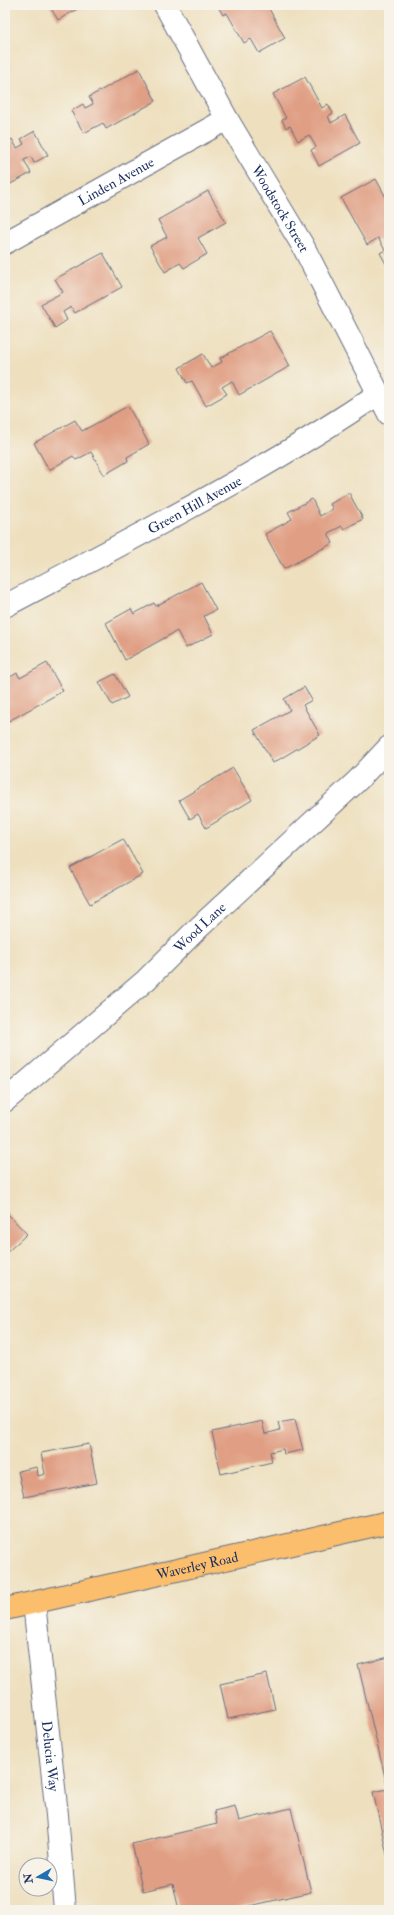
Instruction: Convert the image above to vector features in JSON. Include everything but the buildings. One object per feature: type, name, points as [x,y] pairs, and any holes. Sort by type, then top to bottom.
[{"type":"main road","name":"Waverley Road","points":[[5,1609],[389,1522]]},
{"type":"street","name":"Woodstock Street","points":[[166,5],[228,119],[303,246],[389,414]]},
{"type":"street","name":"Linden Avenue","points":[[5,243],[228,119]]},
{"type":"street","name":"Green Hill Avenue","points":[[5,606],[254,471],[328,428],[378,394]]},
{"type":"street","name":"Wood Lane","points":[[5,1101],[146,980],[194,932],[358,780],[389,747]]},
{"type":"street","name":"Delucia Way","points":[[34,1603],[57,1815],[65,1910]]}]
